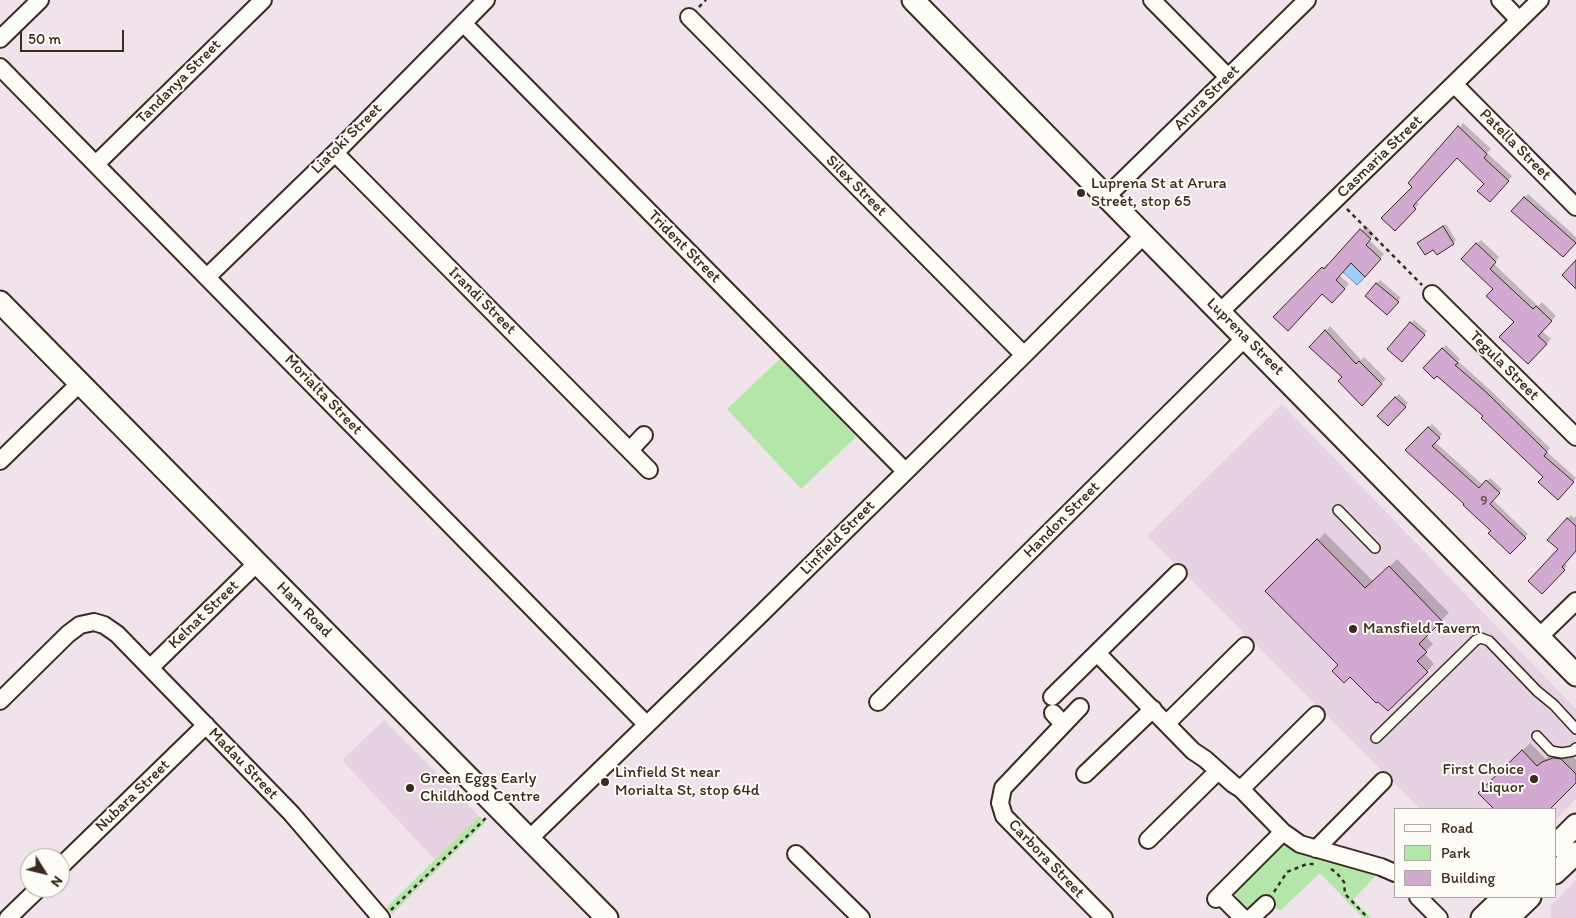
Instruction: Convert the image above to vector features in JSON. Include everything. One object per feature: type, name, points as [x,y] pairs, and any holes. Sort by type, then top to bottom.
[{"type":"street","points":[[0,39],[40,0]]},
{"type":"street","name":"Tandanya Street","points":[[96,164],[262,0]]},
{"type":"street","name":"Liatoki Street","points":[[207,277],[335,153],[486,0]]},
{"type":"street","name":"Luprena Street","points":[[913,0],[1576,675]]},
{"type":"street","points":[[1152,0],[1228,77]]},
{"type":"street","name":"Arura Street","points":[[1107,196],[1307,0]]},
{"type":"street","points":[[1500,0],[1520,20]]},
{"type":"street","name":"Casmaria Street","points":[[1220,312],[1540,0]]},
{"type":"street","name":"Silex Street","points":[[689,17],[1024,356]]},
{"type":"street","name":"Trident Street","points":[[463,23],[905,471]]},
{"type":"street","name":"Morialta Street","points":[[0,67],[646,724]]},
{"type":"street","name":"Patella Street","points":[[1454,84],[1576,207]]},
{"type":"street","name":"Irandi Street","points":[[335,153],[650,470]]},
{"type":"street","name":"Linfield Street","points":[[529,839],[1024,356],[1144,235]]},
{"type":"street","name":"Tegula Street","points":[[1432,294],[1576,437]]},
{"type":"street","name":"Ham Road","points":[[0,302],[607,918]]},
{"type":"street","name":"Handon Street","points":[[878,702],[1246,337]]},
{"type":"street","points":[[0,461],[80,383]]},
{"type":"street","points":[[630,450],[644,435]]},
{"type":"street","name":"Kelnat Street","points":[[150,668],[258,562]]},
{"type":"street","points":[[1052,697],[1178,574]]},
{"type":"street","points":[[1539,637],[1576,601]]},
{"type":"street","name":"Madau Street","points":[[0,701],[68,634],[80,625],[94,622],[104,625],[117,634],[206,725],[291,813],[385,915]]},
{"type":"street","points":[[1166,723],[1245,646]]},
{"type":"street","points":[[1097,653],[1194,751],[1241,789],[1282,832],[1318,856],[1382,867],[1394,873]]},
{"type":"street","name":"Carbora Street","points":[[1080,707],[1058,719],[1003,788],[1000,803],[1004,816],[1104,918]]},
{"type":"street","points":[[1086,774],[1153,710]]},
{"type":"street","points":[[1241,789],[1316,715]]},
{"type":"street","name":"Nubara Street","points":[[70,857],[206,725]]},
{"type":"street","points":[[1148,840],[1218,772]]},
{"type":"street","points":[[1318,856],[1384,782]]},
{"type":"street","points":[[1556,845],[1576,825]]},
{"type":"street","points":[[1243,918],[1220,899],[1282,832]]},
{"type":"street","points":[[1556,872],[1576,853]]},
{"type":"street","points":[[796,854],[861,918]]},
{"type":"street","points":[[8,918],[29,898]]},
{"type":"street","points":[[1419,898],[1438,918]]},
{"type":"street","points":[[1251,918],[1266,904]]},
{"type":"street","points":[[1482,918],[1515,906]]},
{"type":"lane","points":[[1338,510],[1375,548]]},
{"type":"lane","points":[[1376,738],[1476,640],[1481,638],[1489,641],[1576,729]]},
{"type":"lane","points":[[1537,736],[1551,751],[1562,753],[1573,751],[1576,748]]},
{"type":"path","points":[[1337,199],[1432,294]]},
{"type":"path","points":[[385,915],[486,818]]},
{"type":"path","points":[[1266,904],[1267,898],[1276,889],[1287,872],[1307,864],[1318,856]]},
{"type":"path","points":[[1328,868],[1336,872],[1344,882],[1345,894],[1368,918]]},
{"type":"shaded area","points":[[1282,404],[1576,709],[1576,799],[1556,819],[1556,808],[1419,808],[1147,536]]},
{"type":"shaded area","name":"Green Eggs Early Childhood Centre","points":[[384,720],[479,816],[435,860],[342,760]]},
{"type":"shaded area","points":[[1576,880],[1576,918],[1551,918],[1550,906]]},
{"type":"green space","points":[[782,357],[856,437],[801,489],[727,409]]},
{"type":"green space","points":[[479,816],[485,823],[392,914],[386,908]]},
{"type":"green space","points":[[1282,844],[1294,851],[1378,873],[1353,900],[1371,918],[1363,918],[1320,873],[1280,911],[1264,896],[1253,907],[1248,909],[1243,906],[1234,891]]},
{"type":"water","points":[[1351,263],[1365,277],[1357,285],[1343,272]]},
{"type":"building","points":[[1458,126],[1487,154],[1484,158],[1509,181],[1490,202],[1477,191],[1484,184],[1457,158],[1413,206],[1416,209],[1395,231],[1381,218],[1412,187],[1408,183]]},
{"type":"building","points":[[1524,197],[1576,243],[1563,257],[1511,211]]},
{"type":"building","points":[[1443,226],[1454,244],[1437,255],[1433,250],[1425,255],[1417,243]]},
{"type":"building","points":[[1360,229],[1371,239],[1366,245],[1381,259],[1365,277],[1351,263],[1336,280],[1345,289],[1332,303],[1322,294],[1288,331],[1273,317],[1322,267],[1324,269]]},
{"type":"building","points":[[1476,243],[1496,262],[1490,269],[1533,309],[1536,306],[1552,321],[1538,336],[1547,344],[1528,364],[1499,337],[1514,322],[1486,296],[1493,289],[1461,259]]},
{"type":"building","points":[[1576,260],[1576,289],[1562,275]]},
{"type":"building","points":[[1376,283],[1399,302],[1387,315],[1365,296]]},
{"type":"building","points":[[1410,322],[1425,335],[1402,362],[1387,349]]},
{"type":"building","points":[[1325,330],[1356,364],[1359,361],[1382,384],[1362,406],[1338,381],[1342,377],[1309,347]]},
{"type":"building","points":[[1442,348],[1458,363],[1455,365],[1486,392],[1547,452],[1544,456],[1574,482],[1558,500],[1538,482],[1543,477],[1481,418],[1483,416],[1437,376],[1434,379],[1423,368]]},
{"type":"building","points":[[1395,397],[1406,407],[1388,426],[1377,416]]},
{"type":"building","points":[[1428,427],[1440,438],[1432,446],[1479,488],[1486,480],[1500,493],[1490,504],[1526,538],[1510,554],[1488,533],[1491,531],[1464,504],[1405,450]]},
{"type":"building","points":[[1567,518],[1576,526],[1576,551],[1562,567],[1565,570],[1542,594],[1528,581],[1558,549],[1547,540]]},
{"type":"building","name":"Mansfield Tavern","points":[[1317,539],[1365,588],[1389,566],[1442,621],[1419,644],[1427,652],[1417,661],[1428,672],[1388,711],[1378,702],[1376,703],[1350,677],[1344,683],[1332,671],[1338,665],[1265,591]]},
{"type":"building","name":"First Choice Liquor","points":[[1522,750],[1537,766],[1553,758],[1561,759],[1576,774],[1576,783],[1551,808],[1493,808],[1478,793]]},
{"type":"place","name":"Luprena St at Arura Street, stop 65","points":[[1081,193]]},
{"type":"place","name":"Mansfield Tavern","points":[[1353,629]]},
{"type":"place","name":"First Choice Liquor","points":[[1534,779]]},
{"type":"place","name":"Linfield St near Morialta St, stop 64d","points":[[605,782]]},
{"type":"place","name":"Green Eggs Early Childhood Centre","points":[[410,788]]}]
